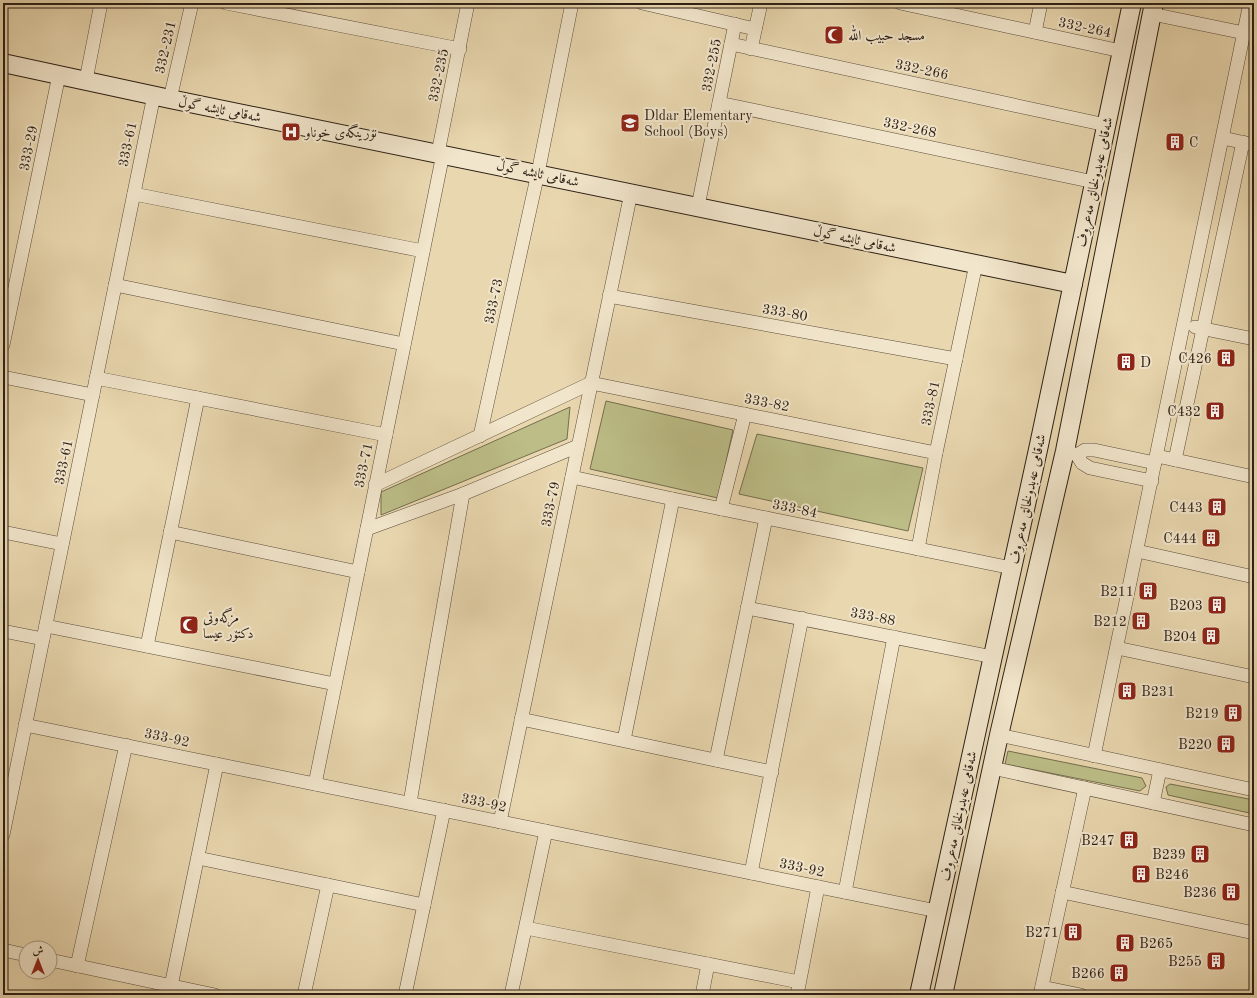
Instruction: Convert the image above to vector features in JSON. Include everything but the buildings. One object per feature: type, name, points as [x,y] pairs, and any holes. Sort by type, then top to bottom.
[{"type":"main road","name":"شەقامی عەبدولخالق مەعروف","points":[[919,995],[1039,445],[1132,3]]},
{"type":"main road","name":"شەقامی عەبدولخالق مەعروف","points":[[943,995],[999,735],[1071,453],[1153,9]]},
{"type":"main road","name":"شەقامی ئایشە گوڵ","points":[[3,63],[1073,284]]},
{"type":"main road","points":[[1039,445],[1071,453]]},
{"type":"street","points":[[86,80],[100,3]]},
{"type":"street","name":"332-231","points":[[162,97],[192,3]]},
{"type":"street","points":[[226,3],[460,49]]},
{"type":"street","name":"332-235","points":[[440,153],[468,3]]},
{"type":"street","name":"333-73","points":[[480,436],[538,173],[572,3]]},
{"type":"street","points":[[642,3],[755,29]]},
{"type":"street","points":[[751,49],[761,3]]},
{"type":"street","name":"332-264","points":[[900,3],[943,8],[1035,32],[1122,52]]},
{"type":"street","points":[[1035,32],[1041,3]]},
{"type":"street","points":[[1094,756],[1223,138],[1249,34],[1250,3]]},
{"type":"street","points":[[1153,9],[1249,34]]},
{"type":"street","name":"332-255","points":[[698,206],[736,24]]},
{"type":"street","name":"332-266","points":[[731,44],[1106,125]]},
{"type":"street","name":"333-29","points":[[3,345],[59,75]]},
{"type":"street","name":"333-61","points":[[3,835],[134,194],[162,97]]},
{"type":"street","name":"332-268","points":[[719,103],[1094,182]]},
{"type":"street","points":[[1175,460],[1202,328],[1248,143],[1223,138]]},
{"type":"street","name":"333-71","points":[[315,784],[423,251],[440,153]]},
{"type":"street","name":"333-79","points":[[500,822],[631,192]]},
{"type":"street","points":[[134,194],[423,251]]},
{"type":"street","name":"333-81","points":[[918,550],[936,453],[976,264]]},
{"type":"street","points":[[115,285],[404,344]]},
{"type":"street","name":"333-80","points":[[609,296],[956,359]]},
{"type":"street","points":[[1184,325],[1254,339]]},
{"type":"street","points":[[3,377],[93,395]]},
{"type":"street","points":[[96,378],[386,436]]},
{"type":"street","points":[[376,485],[591,383]]},
{"type":"street","name":"333-82","points":[[591,383],[936,453]]},
{"type":"street","points":[[147,646],[198,398]]},
{"type":"street","points":[[721,509],[745,414]]},
{"type":"street","points":[[366,530],[463,494],[578,446]]},
{"type":"street","points":[[1071,453],[1094,450],[1156,460],[1175,460],[1254,477]]},
{"type":"street","points":[[1071,453],[1090,468],[1152,481]]},
{"type":"street","name":"333-84","points":[[572,477],[918,550],[1012,568]]},
{"type":"street","points":[[410,803],[430,677],[463,494]]},
{"type":"street","points":[[624,740],[673,499]]},
{"type":"street","points":[[716,760],[766,518]]},
{"type":"street","points":[[3,532],[62,544]]},
{"type":"street","points":[[170,532],[358,572]]},
{"type":"street","points":[[1137,551],[1254,577]]},
{"type":"street","name":"333-88","points":[[747,608],[993,657]]},
{"type":"street","points":[[750,873],[772,772],[802,618]]},
{"type":"street","points":[[46,626],[335,684]]},
{"type":"street","points":[[3,631],[43,639]]},
{"type":"street","points":[[845,892],[894,637]]},
{"type":"street","points":[[1117,648],[1254,677]]},
{"type":"street","points":[[521,719],[772,772]]},
{"type":"street","name":"333-92","points":[[26,724],[937,911]]},
{"type":"street","points":[[999,735],[1254,790]]},
{"type":"street","points":[[77,966],[126,745]]},
{"type":"street","points":[[171,986],[217,764]]},
{"type":"street","points":[[992,768],[1254,825]]},
{"type":"street","points":[[1153,803],[1160,770]]},
{"type":"street","points":[[1081,995],[1041,991],[1085,788]]},
{"type":"street","points":[[406,995],[444,810]]},
{"type":"street","points":[[511,995],[546,831]]},
{"type":"street","points":[[198,858],[424,905]]},
{"type":"street","points":[[304,995],[328,884]]},
{"type":"street","points":[[797,995],[818,887]]},
{"type":"street","points":[[1062,892],[1254,933]]},
{"type":"street","points":[[526,928],[799,982]]},
{"type":"street","points":[[3,950],[18,953]]},
{"type":"street","points":[[58,962],[215,995]]},
{"type":"street","points":[[702,995],[708,964]]},
{"type":"green space","points":[[606,401],[733,430],[718,498],[590,469]]},
{"type":"green space","points":[[570,407],[567,439],[381,515],[381,492]]},
{"type":"green space","points":[[757,434],[923,468],[908,531],[739,494]]},
{"type":"green space","points":[[1008,751],[1142,778],[1146,786],[1140,791],[1005,764]]},
{"type":"green space","points":[[1170,784],[1254,800],[1254,814],[1168,795],[1166,787]]},
{"type":"place","name":"مسجد حبيب الله","points":[[834,35]]},
{"type":"place","name":"Dldar Elementary School (Boys)","points":[[630,123]]},
{"type":"place","name":"نۆرینگەی خوناو","points":[[291,132]]},
{"type":"place","name":"C","points":[[1175,142]]},
{"type":"place","name":"C426","points":[[1226,358]]},
{"type":"place","name":"D","points":[[1126,362]]},
{"type":"place","name":"C432","points":[[1215,411]]},
{"type":"place","name":"C443","points":[[1217,507]]},
{"type":"place","name":"C444","points":[[1211,538]]},
{"type":"place","name":"B211","points":[[1148,591]]},
{"type":"place","name":"B203","points":[[1217,605]]},
{"type":"place","name":"B212","points":[[1141,621]]},
{"type":"place","name":"مزگەوتی دکتۆر عیسا","points":[[189,625]]},
{"type":"place","name":"B204","points":[[1211,636]]},
{"type":"place","name":"B231","points":[[1127,691]]},
{"type":"place","name":"B219","points":[[1233,713]]},
{"type":"place","name":"B220","points":[[1226,744]]},
{"type":"place","name":"B247","points":[[1129,840]]},
{"type":"place","name":"B239","points":[[1200,854]]},
{"type":"place","name":"B246","points":[[1141,874]]},
{"type":"place","name":"B236","points":[[1231,892]]},
{"type":"place","name":"B271","points":[[1073,932]]},
{"type":"place","name":"B265","points":[[1125,943]]},
{"type":"place","name":"B255","points":[[1216,961]]},
{"type":"place","name":"B266","points":[[1119,973]]}]
